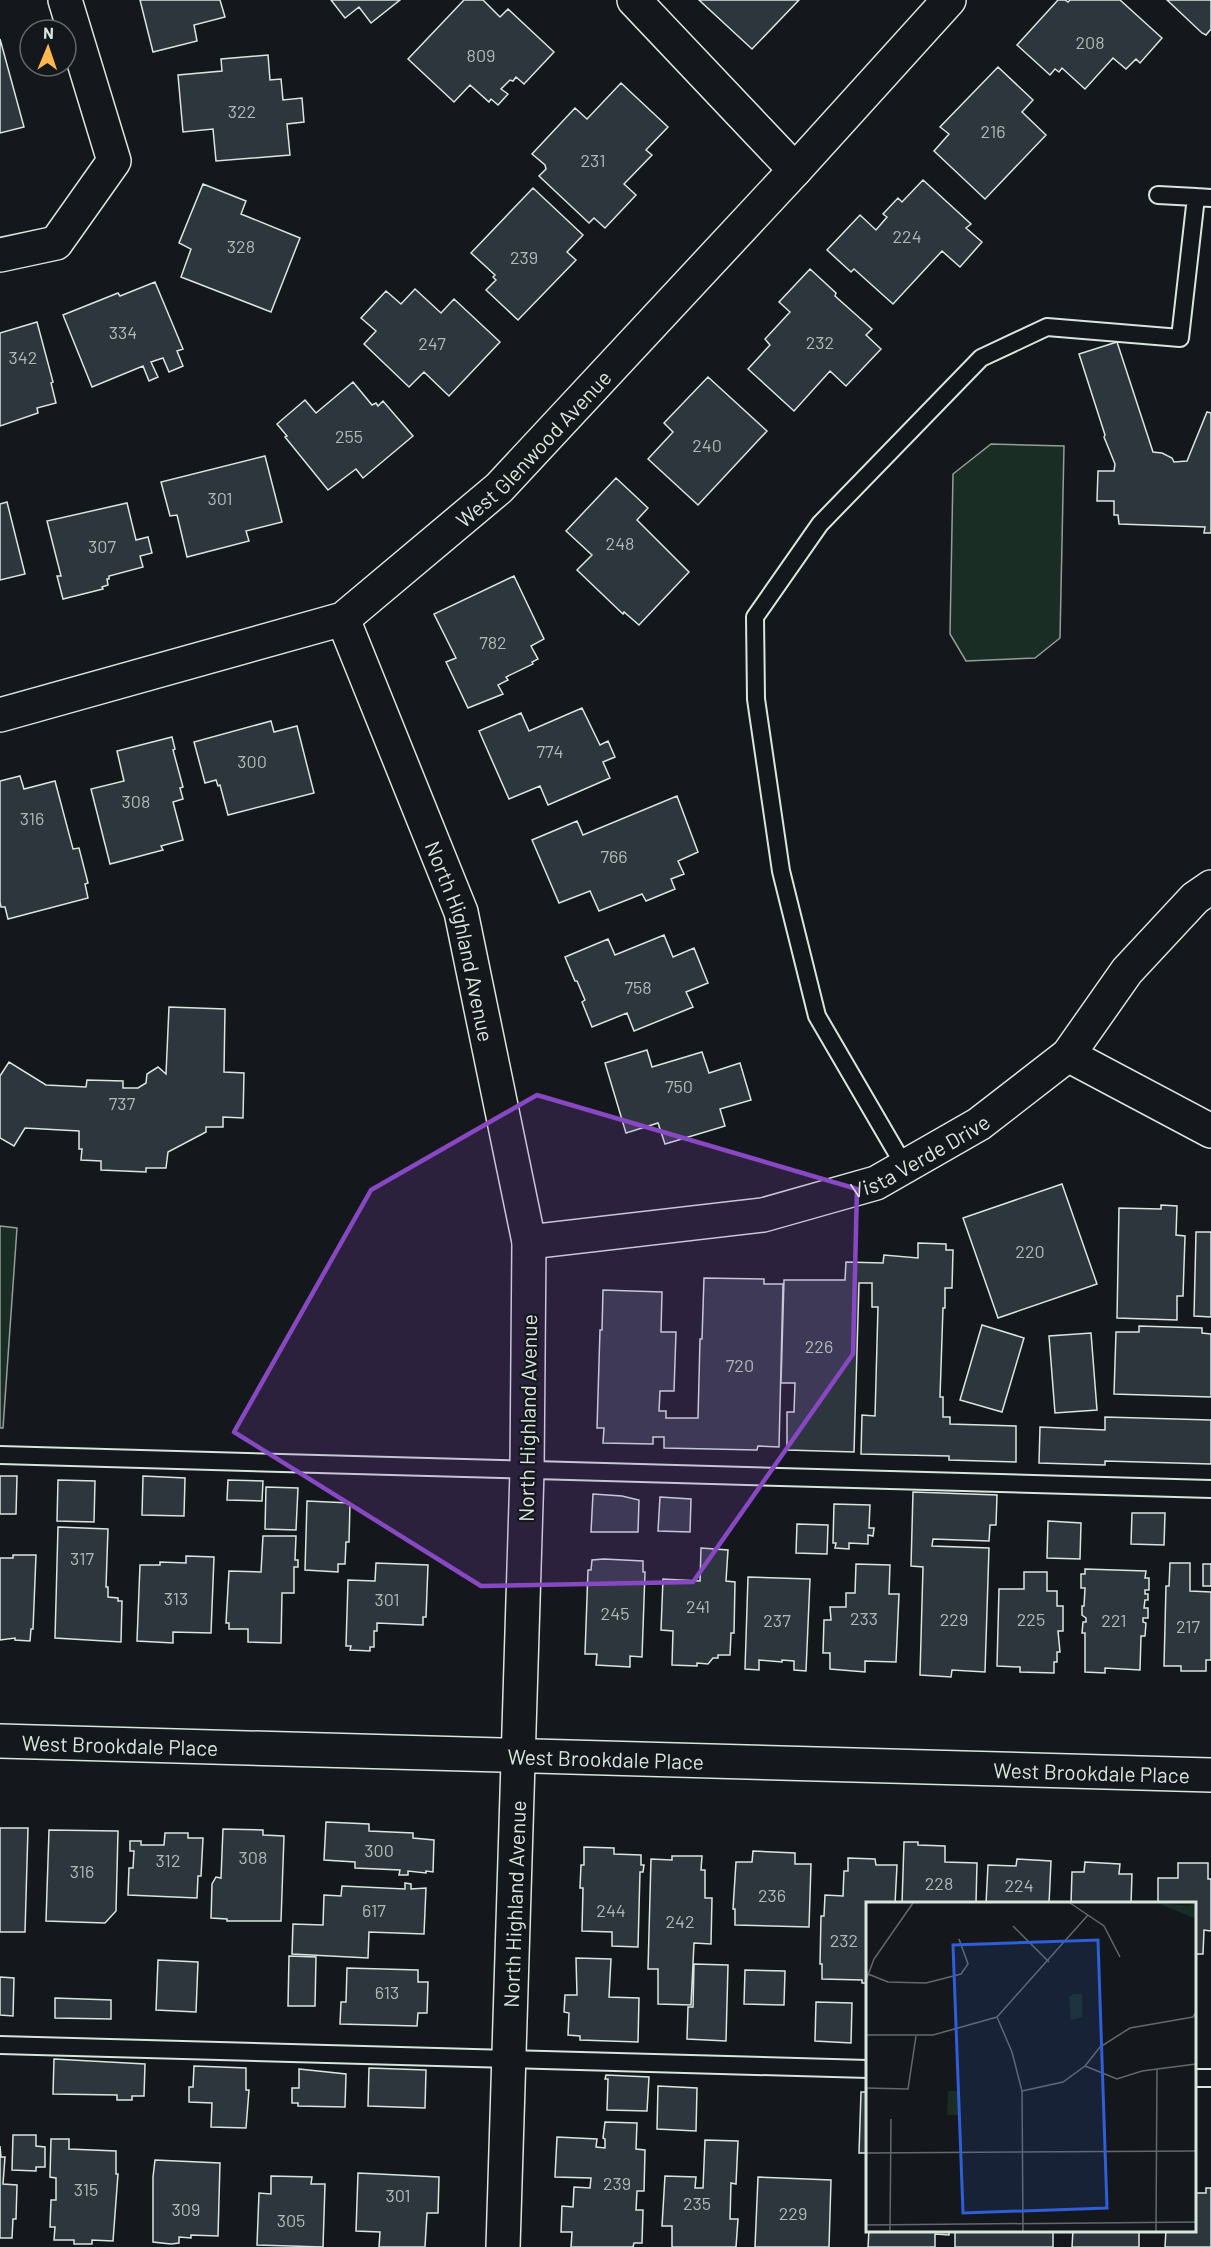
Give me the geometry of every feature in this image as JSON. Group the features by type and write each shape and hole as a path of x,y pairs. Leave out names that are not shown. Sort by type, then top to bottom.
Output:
{"street":[{"path":"0,255 56,243 114,160 65,0"},
{"path":"634,0 795,170"},
{"name":"West Glenwood Avenue","path":"0,715 343,619 499,488 795,170 949,0"},
{"name":"North Highland Avenue","path":"343,619 461,912 529,1242 527,1471 502,2247"},
{"name":"Vista Verde Drive","path":"529,1242 763,1215 876,1183 979,1124 1068,1055 1127,971 1195,898 1211,887"},
{"path":"1068,1055 1211,1131"},
{"name":"West Brookdale Place","path":"0,1741 1211,1775"}],"lane":[{"path":"905,1167 817,1016 781,871 756,699 755,617 820,524 981,358 1047,327 1180,338 1203,198 1158,195"},
{"path":"0,1455 1211,1489"},
{"path":"0,2045 866,2069"}],"highlighted area":[{"path":"537,1095 857,1189 853,1354 693,1582 481,1586 234,1432 371,1190"}],"green space":[{"path":"991,444 1064,446 1060,638 1035,658 966,661 950,634 953,474"},
{"path":"0,1226 17,1228 3,1428 0,1428"}],"building":[{"path":"140,0 220,0 225,17 194,25 197,41 153,52"},
{"path":"331,0 400,0 371,23 359,7 345,18"},
{"path":"464,0 483,0 500,17 508,9 554,52 524,84 516,77 513,81 510,80 501,89 508,94 498,105 491,99 489,102 470,85 454,102 408,59"},
{"path":"699,0 799,0 752,49"},
{"path":"1058,0 1068,2 1070,0 1120,0 1162,38 1140,63 1136,59 1126,69 1113,58 1085,89 1062,68 1059,72 1055,69 1050,75 1017,45"},
{"path":"1167,0 1211,0 1211,29 1206,35 1202,33"},
{"path":"0,39 24,127 0,133"},
{"path":"268,55 270,80 281,79 283,100 302,98 304,122 287,124 290,155 216,161 213,129 183,132 178,75 222,71 221,59"},
{"path":"998,67 1033,100 1022,112 1046,135 985,199 934,151 949,134 940,127"},
{"path":"621,83 668,127 646,150 652,155 624,184 636,195 605,228 594,218 589,223 539,176 546,169 545,165 532,154 575,108 587,119"},
{"path":"923,180 971,224 966,228 982,242 960,267 942,251 893,304 854,269 851,272 827,250 860,215 876,230 887,217 883,214 898,198 902,202"},
{"path":"203,184 246,201 241,214 300,238 271,312 181,277 191,249 179,243"},
{"path":"533,188 583,235 567,252 576,260 518,320 486,290 496,280 493,277 495,275 471,253"},
{"path":"810,269 836,293 835,296 872,329 866,335 881,349 846,386 830,371 794,411 748,369 770,345 765,339 790,312 779,302"},
{"path":"155,282 183,349 177,351 183,366 169,372 163,358 151,362 158,377 149,381 143,366 92,387 63,315 118,293 120,296"},
{"path":"415,289 441,313 454,299 500,342 449,396 424,372 409,387 364,344 376,331 361,318 386,291 401,304"},
{"path":"37,322 53,382 51,383 56,403 37,408 38,413 0,426 0,333"},
{"path":"1117,342 1153,452 1162,453 1172,458 1174,462 1187,461 1207,412 1211,413 1211,533 1204,533 1205,527 1119,524 1118,515 1114,515 1114,501 1097,501 1098,471 1114,471 1115,464 1104,437 1079,354"},
{"path":"708,377 767,431 698,505 648,459 673,432 664,423"},
{"path":"353,382 372,405 376,403 378,406 383,401 413,436 363,478 356,469 328,490 277,424 305,400 316,413"},
{"path":"265,456 282,522 246,531 249,541 187,557 177,515 170,516 161,482"},
{"path":"616,478 648,508 637,520 689,572 639,625 624,612 623,614 577,570 592,555 566,531"},
{"path":"7,502 25,574 0,580 0,504"},
{"path":"127,503 136,540 148,537 152,553 140,556 143,567 109,576 108,585 102,587 103,589 63,599 57,576 61,576 47,521"},
{"path":"514,576 544,639 531,646 538,659 532,662 533,664 506,677 508,680 498,685 503,694 468,708 446,662 456,658 434,614"},
{"path":"582,708 600,745 608,741 615,757 603,762 610,778 548,805 540,786 509,799 479,731 521,713 529,731"},
{"path":"271,721 274,732 297,726 314,793 228,815 220,785 218,786 216,780 205,783 194,742"},
{"path":"172,737 175,749 173,750 183,787 180,788 183,799 173,802 183,840 161,846 163,850 110,864 91,789 124,781 117,751"},
{"path":"20,776 24,789 55,781 73,849 79,848 88,883 85,884 88,898 8,919 5,907 1,907 0,902 0,781"},
{"path":"677,796 698,852 678,861 684,874 671,879 675,889 646,901 642,894 599,911 590,891 559,903 532,840 577,821 583,835"},
{"path":"664,935 673,957 694,948 708,983 686,992 693,1007 634,1031 627,1013 592,1027 582,1002 585,1000 565,957 608,939 615,955"},
{"path":"169,1007 225,1009 224,1072 244,1073 243,1118 223,1117 223,1127 206,1127 206,1132 168,1152 166,1168 146,1168 146,1172 101,1170 101,1161 81,1160 79,1131 25,1128 14,1146 0,1138 0,1076 9,1062 46,1085 86,1087 87,1080 123,1081 123,1088 138,1088 146,1083 147,1074 158,1067 166,1074"},
{"path":"647,1050 652,1067 702,1052 709,1073 740,1063 751,1100 720,1109 725,1126 665,1144 658,1123 626,1133 605,1063"},
{"path":"1062,1184 1097,1284 998,1318 963,1218"},
{"path":"1161,1205 1177,1206 1176,1235 1185,1236 1183,1296 1177,1296 1177,1320 1117,1318 1119,1208 1161,1209"},
{"path":"1196,1232 1211,1232 1211,1317 1194,1316"},
{"path":"918,1243 946,1244 946,1250 953,1250 952,1288 945,1288 945,1308 943,1308 940,1397 943,1397 943,1417 950,1417 950,1424 1016,1426 1016,1462 949,1460 949,1456 861,1454 862,1415 875,1416 878,1307 872,1307 872,1283 859,1283 854,1452 787,1450 787,1412 794,1412 795,1383 781,1383 784,1280 845,1280 846,1262 883,1263 884,1255 918,1258"},
{"path":"704,1278 764,1279 764,1284 783,1284 779,1447 758,1446 757,1450 664,1448 664,1437 653,1437 653,1444 603,1443 604,1428 597,1428 603,1290 662,1292 661,1332 676,1332 674,1391 660,1391 659,1411 666,1411 666,1418 698,1418"},
{"path":"982,1325 1024,1338 1002,1412 960,1400"},
{"path":"1139,1326 1202,1328 1202,1333 1211,1334 1211,1397 1114,1394 1116,1332 1139,1332"},
{"path":"1091,1333 1097,1410 1055,1413 1049,1336"},
{"path":"1105,1417 1211,1420 1211,1464 1105,1461 1105,1465 1039,1463 1040,1427 1105,1430"},
{"path":"0,1476 17,1476 16,1514 0,1514"},
{"path":"143,1476 185,1478 184,1516 142,1515"},
{"path":"58,1480 95,1481 94,1522 57,1521"},
{"path":"228,1480 263,1481 262,1501 227,1500"},
{"path":"266,1487 298,1488 296,1530 265,1529"},
{"path":"913,1492 997,1495 996,1525 990,1525 989,1541 933,1539 932,1546 989,1548 985,1672 952,1670 951,1677 920,1675 923,1567 911,1566"},
{"path":"593,1494 639,1500 638,1532 591,1532"},
{"path":"660,1497 691,1499 690,1532 658,1531"},
{"path":"307,1501 350,1503 349,1542 346,1542 345,1564 338,1564 338,1572 305,1570"},
{"path":"834,1504 870,1505 869,1528 874,1528 873,1536 868,1535 868,1544 849,1543 849,1549 835,1548 836,1543 833,1543"},
{"path":"1132,1513 1165,1513 1164,1545 1131,1544"},
{"path":"1048,1521 1081,1523 1080,1559 1047,1558"},
{"path":"797,1524 828,1525 827,1554 796,1553"},
{"path":"58,1527 108,1529 106,1587 108,1587 108,1597 122,1601 121,1642 55,1638"},
{"path":"263,1536 296,1536 295,1560 298,1560 298,1567 294,1567 294,1593 282,1593 281,1643 248,1642 248,1629 229,1629 229,1623 226,1623 229,1571 261,1572"},
{"path":"701,1548 728,1550 726,1581 735,1582 734,1633 731,1633 730,1655 718,1655 718,1658 713,1658 708,1664 697,1663 697,1666 672,1665 673,1631 661,1630 663,1579 700,1581"},
{"path":"13,1555 36,1555 33,1629 31,1629 30,1641 15,1640 15,1638 0,1640 0,1558 13,1558"},
{"path":"186,1556 214,1557 211,1633 173,1632 173,1643 137,1641 140,1565 160,1565 160,1562 186,1563"},
{"path":"592,1560 643,1561 643,1572 645,1572 642,1657 630,1656 630,1667 596,1665 597,1654 585,1654 588,1570 591,1570"},
{"path":"376,1563 428,1565 426,1617 423,1617 423,1625 377,1623 377,1631 374,1631 374,1647 370,1647 370,1651 350,1650 351,1646 346,1646 348,1580 375,1581"},
{"path":"1170,1563 1190,1563 1190,1591 1211,1592 1211,1660 1206,1660 1206,1671 1181,1671 1181,1666 1164,1666 1166,1586 1169,1586"},
{"path":"856,1564 890,1565 889,1594 899,1594 896,1662 865,1661 865,1672 830,1669 830,1653 823,1653 824,1620 831,1620 830,1607 846,1607 846,1593 855,1593"},
{"path":"1203,1564 1211,1564 1211,1586 1203,1586"},
{"path":"1085,1569 1146,1571 1145,1578 1149,1578 1149,1590 1145,1590 1148,1600 1145,1600 1144,1608 1148,1608 1148,1618 1143,1618 1143,1622 1146,1623 1145,1636 1141,1636 1140,1670 1105,1668 1105,1673 1085,1672 1085,1633 1082,1633 1083,1622 1086,1622 1086,1618 1082,1615 1082,1606 1084,1606 1085,1588 1081,1588 1081,1574 1085,1574"},
{"path":"1024,1572 1047,1572 1047,1591 1057,1591 1057,1606 1063,1606 1063,1631 1058,1631 1060,1652 1057,1652 1057,1662 1054,1662 1054,1673 1020,1672 1020,1667 997,1666 999,1589 1024,1589"},
{"path":"748,1577 810,1579 806,1671 794,1670 794,1661 782,1660 782,1662 759,1660 759,1670 745,1669"},
{"path":"326,1822 369,1824 369,1831 413,1833 413,1838 434,1840 433,1872 408,1871 408,1875 399,1875 400,1870 355,1868 355,1862 324,1860"},
{"path":"0,1828 28,1828 25,1932 0,1932"},
{"path":"223,1829 263,1830 263,1835 284,1836 281,1921 227,1921 227,1919 211,1918 212,1884 216,1877 221,1878"},
{"path":"49,1830 118,1831 116,1911 105,1923 46,1921"},
{"path":"165,1833 188,1833 188,1838 203,1838 197,1898 128,1895 129,1868 133,1868 134,1851 130,1851 130,1841 141,1841 141,1845 164,1845"},
{"path":"904,1842 945,1846 945,1862 977,1863 976,1902 902,1902"},
{"path":"584,1847 614,1848 614,1854 641,1855 641,1865 644,1865 643,1872 640,1872 638,1947 612,1946 612,1932 582,1931 583,1888 580,1888"},
{"path":"753,1851 795,1853 795,1864 811,1864 809,1927 735,1925 735,1909 733,1909 736,1862 752,1862"},
{"path":"672,1856 702,1856 701,1870 705,1870 705,1898 712,1898 711,1944 694,1943 691,2005 658,2004 658,1969 648,1969 651,1859 672,1860"},
{"path":"848,1858 875,1859 876,1865 897,1865 895,1902 866,1902 866,1983 862,1983 862,1980 822,1979 821,1916 824,1916 825,1895 843,1896 844,1871 848,1871"},
{"path":"1017,1859 1051,1861 1049,1902 986,1902 988,1865 1016,1866"},
{"path":"1085,1862 1120,1864 1119,1874 1132,1874 1131,1902 1071,1902 1072,1872 1084,1872"},
{"path":"1178,1863 1208,1863 1208,1879 1211,1879 1211,1931 1204,1930 1203,1954 1196,1954 1196,1902 1158,1902 1158,1878 1178,1878"},
{"path":"405,1883 411,1884 411,1889 426,1888 424,1934 369,1932 368,1958 292,1954 293,1924 323,1925 324,1895 341,1896 342,1886 405,1889"},
{"path":"289,1956 316,1957 315,2006 288,2006"},
{"path":"576,1958 611,1959 609,1997 639,1998 638,2042 580,2040 580,2036 568,2035 569,2013 564,2012 565,1995 577,1995"},
{"path":"158,1960 198,1962 196,2012 156,2010"},
{"path":"694,1964 728,1965 726,2041 687,2039 688,2007 693,2007"},
{"path":"347,1968 418,1970 418,1982 428,1982 427,2013 418,2013 417,2026 340,2024 341,2002 346,2002"},
{"path":"745,1970 785,1971 784,2005 744,2004"},
{"path":"0,1977 14,1978 13,2016 0,2015"},
{"path":"55,1998 111,2000 111,2019 55,2018"},
{"path":"816,2002 852,2003 851,2043 815,2041"},
{"path":"54,2059 145,2064 144,2096 132,2096 132,2100 117,2100 117,2095 53,2094"},
{"path":"194,2066 246,2068 246,2090 249,2090 246,2128 211,2127 212,2103 189,2102 189,2087 193,2087"},
{"path":"369,2068 426,2070 425,2108 368,2106"},
{"path":"299,2069 346,2074 345,2107 298,2106 298,2103 292,2103 292,2088 299,2088"},
{"path":"606,2075 649,2077 647,2111 607,2110 608,2079 605,2079"},
{"path":"658,2086 697,2088 696,2131 657,2129"},
{"path":"861,2092 866,2092 866,2153 859,2153"},
{"path":"605,2122 637,2123 636,2149 645,2150 644,2191 637,2191 636,2210 643,2210 642,2243 634,2243 633,2247 571,2247 572,2232 561,2232 562,2206 573,2207 574,2187 590,2188 591,2178 555,2177 557,2137 597,2139 596,2147 605,2148 603,2138"},
{"path":"13,2135 36,2135 36,2146 45,2147 45,2167 36,2167 36,2171 12,2170"},
{"path":"51,2139 69,2139 69,2149 116,2151 116,2174 118,2174 113,2241 92,2240 92,2244 74,2244 74,2240 54,2240 55,2227 50,2227 51,2200 56,2200 56,2178 50,2177"},
{"path":"705,2140 738,2141 736,2184 731,2183 730,2219 738,2219 736,2247 672,2247 672,2226 662,2226 665,2176 696,2177 695,2188 703,2188"},
{"path":"0,2146 1,2157 5,2157 3,2184 17,2185 16,2219 13,2219 12,2238 0,2238"},
{"path":"155,2160 220,2163 218,2236 179,2237 179,2243 171,2244 153,2242"},
{"path":"358,2173 439,2177 438,2213 427,2213 425,2247 379,2247 380,2232 356,2231"},
{"path":"271,2176 312,2177 311,2184 325,2184 323,2247 257,2245 259,2193 271,2194"},
{"path":"758,2177 831,2180 829,2247 755,2247"},
{"path":"1206,2188 1211,2188 1211,2247 1165,2247 1166,2232 1196,2232 1196,2193 1206,2193"},
{"path":"869,2232 949,2232 949,2235 935,2234 935,2247 868,2247"},
{"path":"955,2232 1053,2232 1053,2247 955,2247"},
{"path":"1073,2232 1139,2232 1139,2247 1072,2247"}]}
